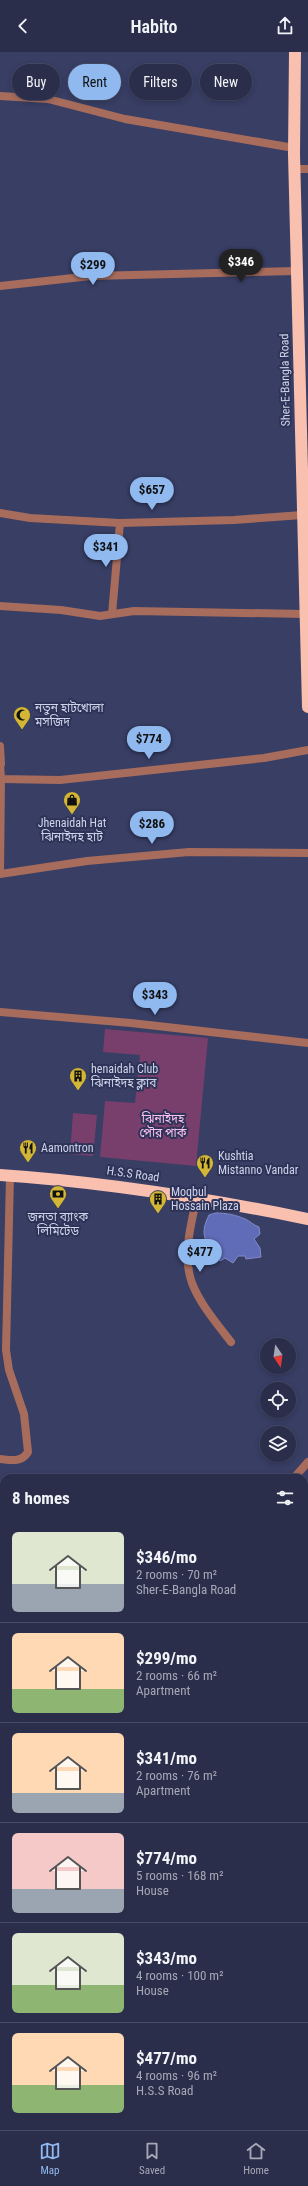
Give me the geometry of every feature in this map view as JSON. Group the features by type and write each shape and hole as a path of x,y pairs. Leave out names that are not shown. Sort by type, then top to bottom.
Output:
{"highway":[{"name":"Sher-E-Bangla Road","path":"295,52 294,169 305,500 302,515 308,707"},
{"name":"H.S.S Road","path":"5,1175 107,1184 198,1197 308,1219"}],"street":[{"path":"0,96 48,99 126,119 294,148"},
{"path":"294,169 308,170"},
{"path":"0,286 91,276 297,272"},
{"path":"0,513 30,518 120,523 234,520 302,515"},
{"path":"112,614 120,523"},
{"path":"0,606 61,610 100,616 142,610 305,614"},
{"path":"0,746 0,874 87,861 190,852 308,853"},
{"path":"1,779 60,780 264,758 308,750"},
{"path":"0,1012 131,1023 308,1043"},
{"path":"0,1458 19,1460 25,1458 28,1452 24,1414 9,1370 6,1350 5,1175"},
{"path":"198,1197 188,1248 192,1282 205,1306 231,1342"},
{"path":"298,1474 308,1462"}],"green space":[{"name":"ঝিনাইদহ পৌর পার্ক","path":"105,1029 208,1038 196,1166 100,1157 105,1101 135,1103 140,1055 103,1052"},
{"path":"73,1113 97,1115 93,1156 70,1154"}],"water":[{"path":"216,1213 238,1216 259,1227 260,1234 254,1239 260,1248 261,1257 246,1259 245,1256 238,1256 233,1263 225,1258 220,1261 208,1244 204,1234 204,1229 209,1215"}],"place":[{"name":"নতুন হাটখোলা মসজিদ","path":"22,730"},
{"name":"Jhenaidah Hat ঝিনাইদহ হাট","path":"72,815"},
{"name":"henaidah Club ঝিনাইদহ ক্লাব","path":"78,1091"},
{"name":"Aamontron","path":"28,1163"},
{"name":"Kushtia Mistanno Vandar","path":"205,1178"},
{"name":"জনতা ব্যাংক লিমিটেড","path":"58,1209"},
{"name":"Moqbul Hossain Plaza","path":"158,1214"}]}
